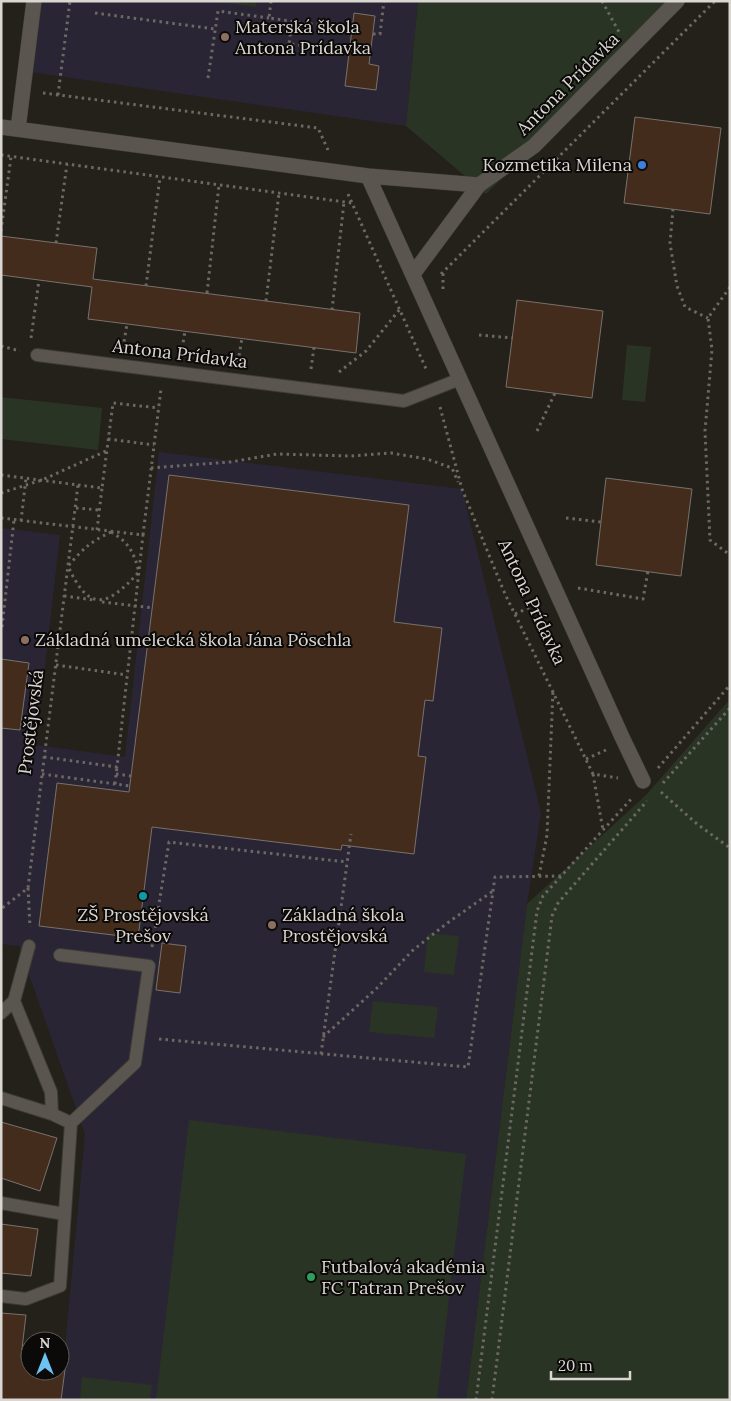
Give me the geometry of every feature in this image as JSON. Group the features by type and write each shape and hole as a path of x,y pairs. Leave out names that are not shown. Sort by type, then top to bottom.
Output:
{"street":[{"path":"18,129 34,1"},
{"name":"Antona Prídavka","path":"413,274 479,185 534,146 677,1"},
{"path":"1,127 368,176 479,185"},
{"name":"Antona Prídavka","path":"368,176 627,748 645,781"}],"lane":[{"name":"Antona Prídavka","path":"38,355 404,401 460,379"},
{"path":"1,1013 14,1001 30,946"},
{"path":"1,1296 26,1300 60,1286 71,1123 135,1063 149,966 60,955"},
{"path":"14,1001 51,1092 52,1114"},
{"path":"1,1098 52,1114 71,1123"},
{"path":"1,1203 64,1214"}],"path":[{"path":"58,95 70,1"},
{"path":"269,18 271,1"},
{"path":"373,34 380,34 384,1"},
{"path":"602,1 619,32"},
{"path":"319,390 366,351 399,309 422,294 715,1"},
{"path":"208,78 218,11 352,30"},
{"path":"95,13 215,29"},
{"path":"292,21 290,44 299,45"},
{"name":"Antona Prídavka","path":"23,91 318,128 435,389 462,489 504,594 593,774 603,830"},
{"path":"1,155 352,203"},
{"path":"1,231 11,157"},
{"path":"598,162 629,165"},
{"path":"56,243 67,164"},
{"path":"146,286 160,177"},
{"path":"207,294 219,185"},
{"path":"266,301 279,193"},
{"path":"332,310 344,202"},
{"path":"673,210 670,243 677,286 685,307 708,318"},
{"path":"30,344 39,280"},
{"path":"730,287 708,318 712,350 705,431 710,540 730,555"},
{"path":"479,335 512,338"},
{"path":"115,784 143,535 164,371"},
{"path":"537,431 556,393"},
{"path":"97,530 113,403 159,408"},
{"path":"108,439 154,445"},
{"path":"1,493 42,480 106,451"},
{"path":"151,468 230,462 277,454 350,456 391,453 427,459 452,468 462,489"},
{"path":"1,475 102,488"},
{"path":"21,521 26,478"},
{"name":"Prostějovská","path":"1,909 28,888 78,485"},
{"path":"76,508 99,510"},
{"path":"1,518 143,535"},
{"path":"566,518 601,522"},
{"path":"2,627 14,520"},
{"path":"111,532 83,548 68,566 74,580 89,597 99,601 105,600 124,587 139,572"},
{"path":"111,532 120,537 130,548 139,572"},
{"path":"514,614 555,589 643,600 648,571"},
{"path":"1,582 7,582"},
{"path":"64,596 153,608"},
{"path":"56,665 127,675"},
{"path":"476,1400 537,911 544,896 730,685"},
{"path":"539,876 547,834 553,690"},
{"path":"492,1400 552,916 558,903 730,708"},
{"path":"44,757 117,767"},
{"path":"42,774 130,786"},
{"path":"116,774 131,776"},
{"path":"593,774 645,781 658,789 697,824 730,848"},
{"path":"321,1054 351,834"},
{"path":"149,966 169,842 347,862"},
{"path":"139,1037 468,1068 495,877 562,876"},
{"path":"323,1036 376,988 412,951 493,891"}],"shaded area":[{"name":"Materská škola Antona Prídavka","path":"39,1 418,1 406,126 30,72"},
{"name":"Základná škola Prostějovská","path":"159,452 462,489 541,813 527,904 466,1400 60,1400 62,1381 70,1381 70,1331 66,1331 85,1134 19,946 1,944 1,528 60,535 36,745 125,757"}],"green space":[{"path":"211,1 257,1 256,7"},
{"path":"418,1 682,1 486,194 406,126"},
{"path":"627,345 651,347 645,402 622,400"},
{"path":"1,397 102,408 98,450 1,439"},
{"path":"730,699 730,1400 466,1400 527,904 646,795"},
{"path":"428,933 459,936 454,975 424,972"},
{"path":"373,1001 438,1007 434,1038 369,1032"},
{"name":"Futbalová akadémia FC Tatran Prešov","path":"189,1120 466,1154 437,1400 156,1400"},
{"path":"82,1377 152,1385 150,1400 80,1400"}],"building":[{"path":"354,13 375,16 369,64 379,66 376,90 345,86"},
{"path":"635,117 721,128 710,214 624,203"},
{"path":"1,236 97,248 93,279 360,313 356,353 88,319 92,287 1,275"},
{"path":"517,300 603,311 592,398 506,387"},
{"path":"169,475 409,505 394,622 442,628 433,701 425,700 418,756 426,757 414,854 342,845 341,850 152,827 138,938 39,926 57,783 129,792"},
{"path":"606,478 692,489 681,576 596,565"},
{"path":"1,659 29,663 20,730 1,728"},
{"path":"162,943 186,946 180,993 156,990"},
{"path":"1,1122 57,1138 40,1191 1,1178"},
{"path":"1,1224 38,1229 31,1276 1,1273"},
{"path":"1,1313 26,1315 24,1331 20,1331 20,1381 64,1381 61,1400 1,1400"}],"place":[{"name":"Materská škola Antona Prídavka","path":"225,37"},
{"name":"Kozmetika Milena","path":"642,165"},
{"name":"Základná umelecká škola Jána Pöschla","path":"25,640"},
{"name":"ZŠ Prostějovská Prešov","path":"143,896"},
{"name":"Základná škola Prostějovská","path":"272,925"},
{"name":"Futbalová akadémia FC Tatran Prešov","path":"311,1277"}]}
